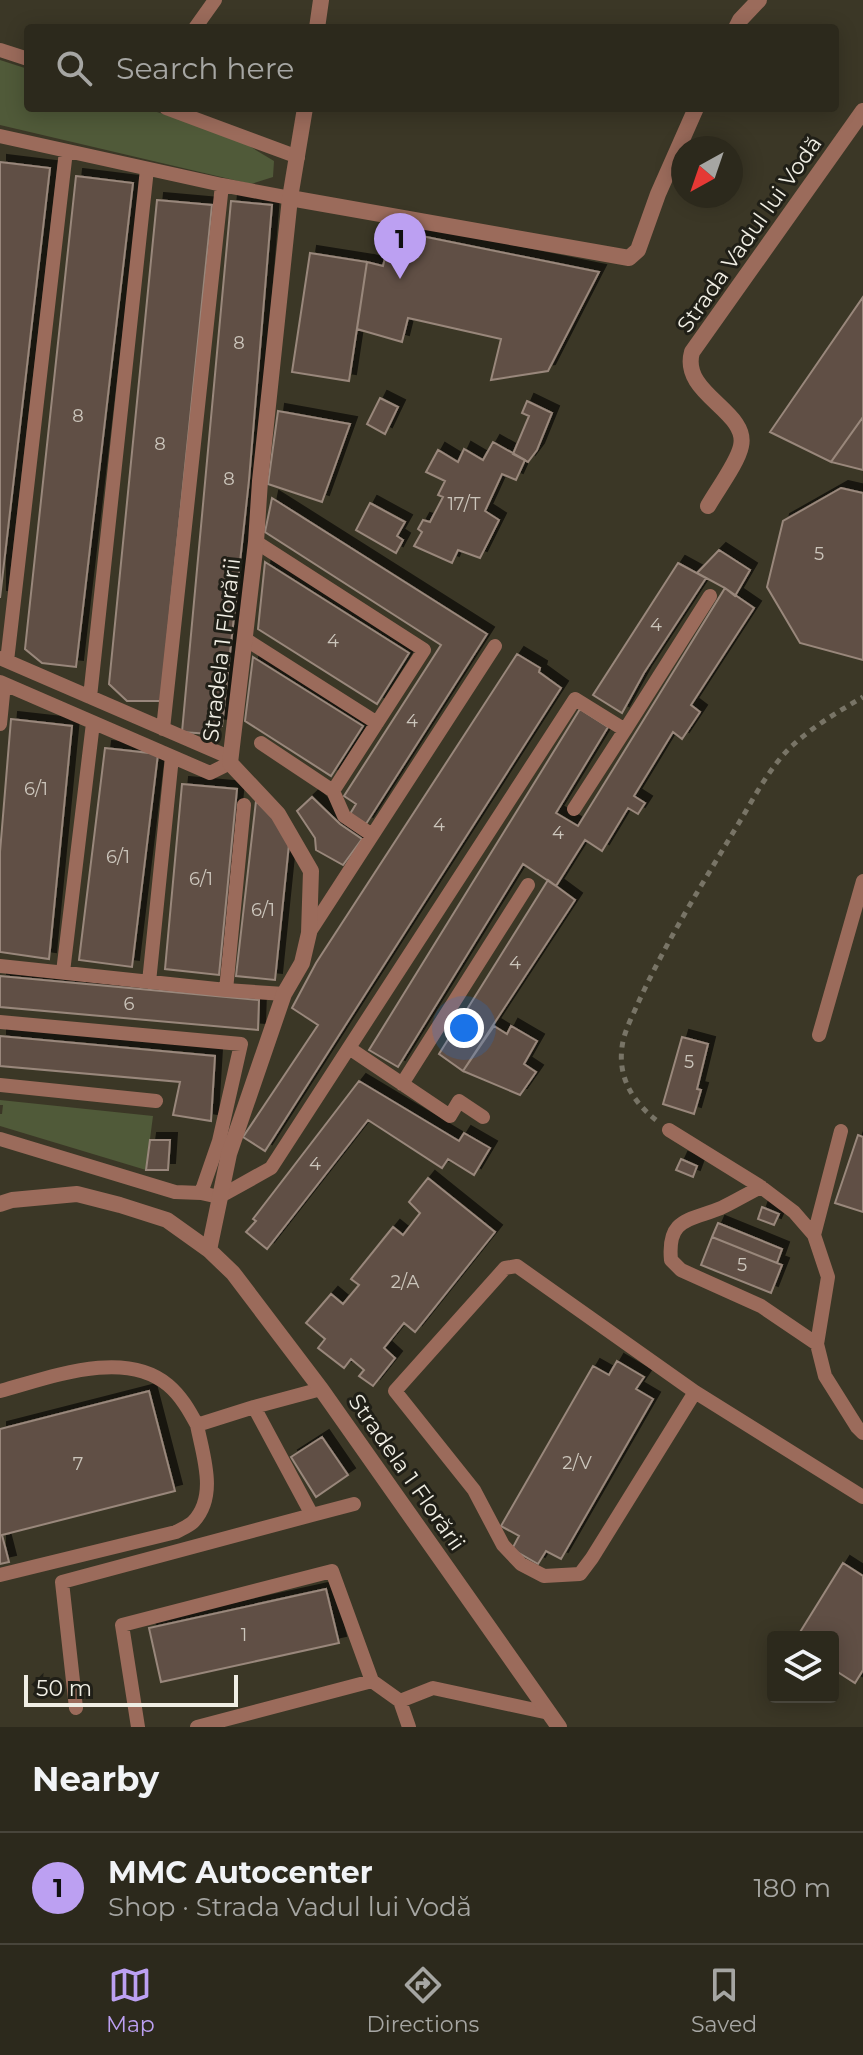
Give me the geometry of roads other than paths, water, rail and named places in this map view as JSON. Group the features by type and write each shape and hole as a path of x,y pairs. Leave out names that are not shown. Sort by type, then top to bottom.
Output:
{"street":[{"path":"318,24 321,0"},
{"path":"738,24 759,0"},
{"name":"Strada Vadul lui Vodă","path":"708,506 738,456 742,437 735,423 693,376 692,352 863,111"},
{"name":"Stradela 1 Florării","path":"209,1250 229,1154 284,994 302,963 309,933 311,871 278,814 231,760 290,198 304,112"},
{"path":"290,198 629,258 638,250 658,194 694,112"},
{"name":"Stradela 1 Florării","path":"0,1204 12,1200 77,1194 167,1220 209,1250 233,1273 321,1389 559,1727"}],"lane":[{"path":"198,24 215,0"},
{"path":"0,50 24,58"},
{"path":"177,112 298,157"},
{"path":"0,136 290,198"},
{"path":"66,151 4,659 231,760"},
{"path":"90,697 147,169"},
{"path":"163,729 222,185"},
{"path":"256,542 424,650 333,791"},
{"path":"574,809 710,596"},
{"path":"245,639 377,723"},
{"path":"309,933 495,646"},
{"path":"0,724 2,683 210,773 231,760"},
{"path":"0,1139 175,1192 219,1197 271,1168 575,699 625,730"},
{"path":"63,972 93,723"},
{"path":"261,743 333,791 344,816 372,835"},
{"path":"149,982 172,757"},
{"path":"226,990 244,805"},
{"path":"819,1035 863,881"},
{"path":"402,1084 528,885"},
{"path":"0,966 284,994"},
{"path":"0,1022 241,1044 219,1141 201,1193"},
{"path":"349,1048 450,1116 459,1101 483,1117"},
{"path":"0,1085 156,1101"},
{"path":"669,1130 761,1187 794,1212 814,1235 828,1277 817,1344 825,1376 863,1433"},
{"path":"814,1235 841,1131"},
{"path":"761,1187 721,1208 685,1219 673,1231 669,1246 671,1260 681,1270 761,1306 817,1344"},
{"path":"695,1392 580,1574 544,1576 521,1564 503,1545 474,1490 395,1391 505,1268 517,1266 695,1392 863,1497"},
{"path":"0,1391 78,1370 126,1368 147,1373 167,1384 184,1401 197,1425 207,1473 207,1491 201,1509 192,1523 176,1532 0,1575"},
{"path":"197,1425 321,1389"},
{"path":"254,1407 312,1515"},
{"path":"76,1708 62,1582 354,1504"},
{"path":"138,1727 122,1625 332,1571 372,1681 400,1701 409,1727"},
{"path":"197,1727 372,1681"},
{"path":"400,1701 433,1688 549,1713"}],"place":[{"name":"MMC Autocenter","path":"400,279"}]}
